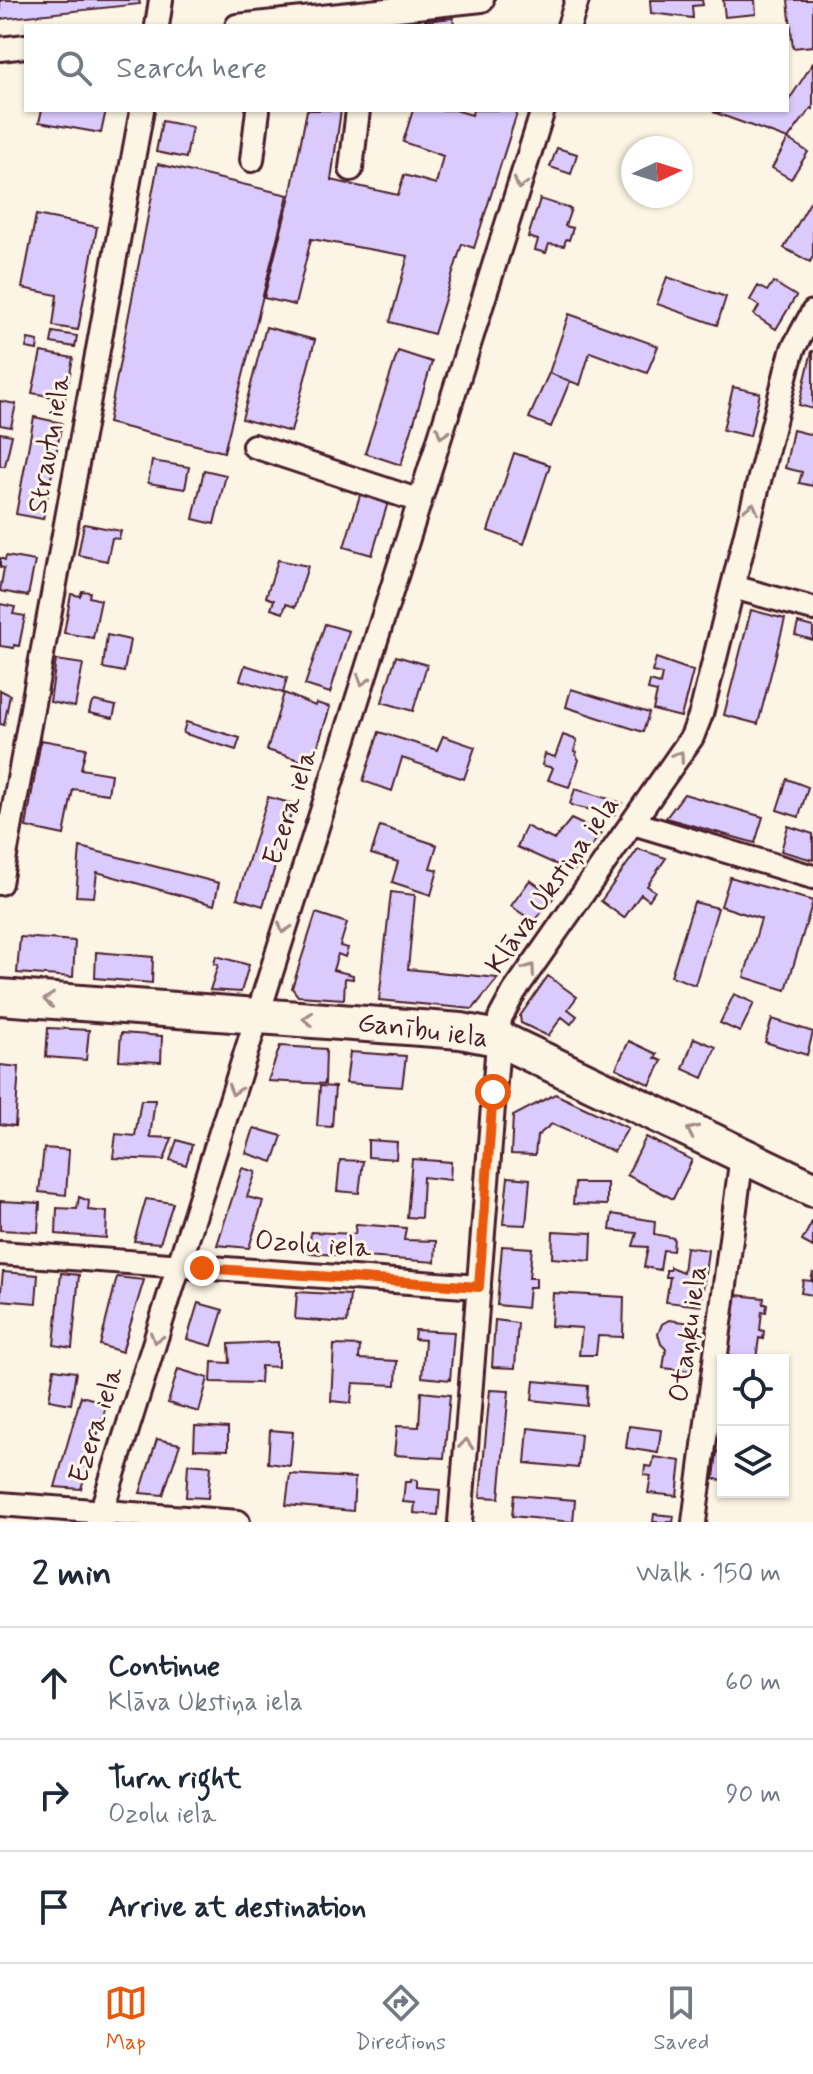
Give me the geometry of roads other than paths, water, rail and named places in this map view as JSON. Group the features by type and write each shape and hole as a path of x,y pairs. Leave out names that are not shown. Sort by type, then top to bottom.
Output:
{"highway":[{"name":"Ganību iela","path":"0,997 461,1031 497,1038 813,1189"}],"street":[{"path":"157,24 161,0"},
{"path":"288,24 368,20 482,0"},
{"path":"570,24 577,0"},
{"path":"0,49 24,46"},
{"name":"Strautu iela","path":"0,883 142,112"},
{"path":"252,160 258,112"},
{"path":"351,169 358,112"},
{"name":"Ezera iela","path":"100,1517 542,112"},
{"name":"Klāva Ukstiņa iela","path":"460,1522 500,1018 514,992 692,737 701,714 787,369 793,349 813,312"},
{"path":"254,446 420,501"},
{"path":"733,587 813,609"},
{"path":"633,823 813,877"},
{"name":"Otaņķu iela","path":"694,1522 742,1155"},
{"name":"Ozolu iela","path":"0,1253 479,1287"},
{"path":"0,1504 100,1517 238,1522"}]}
